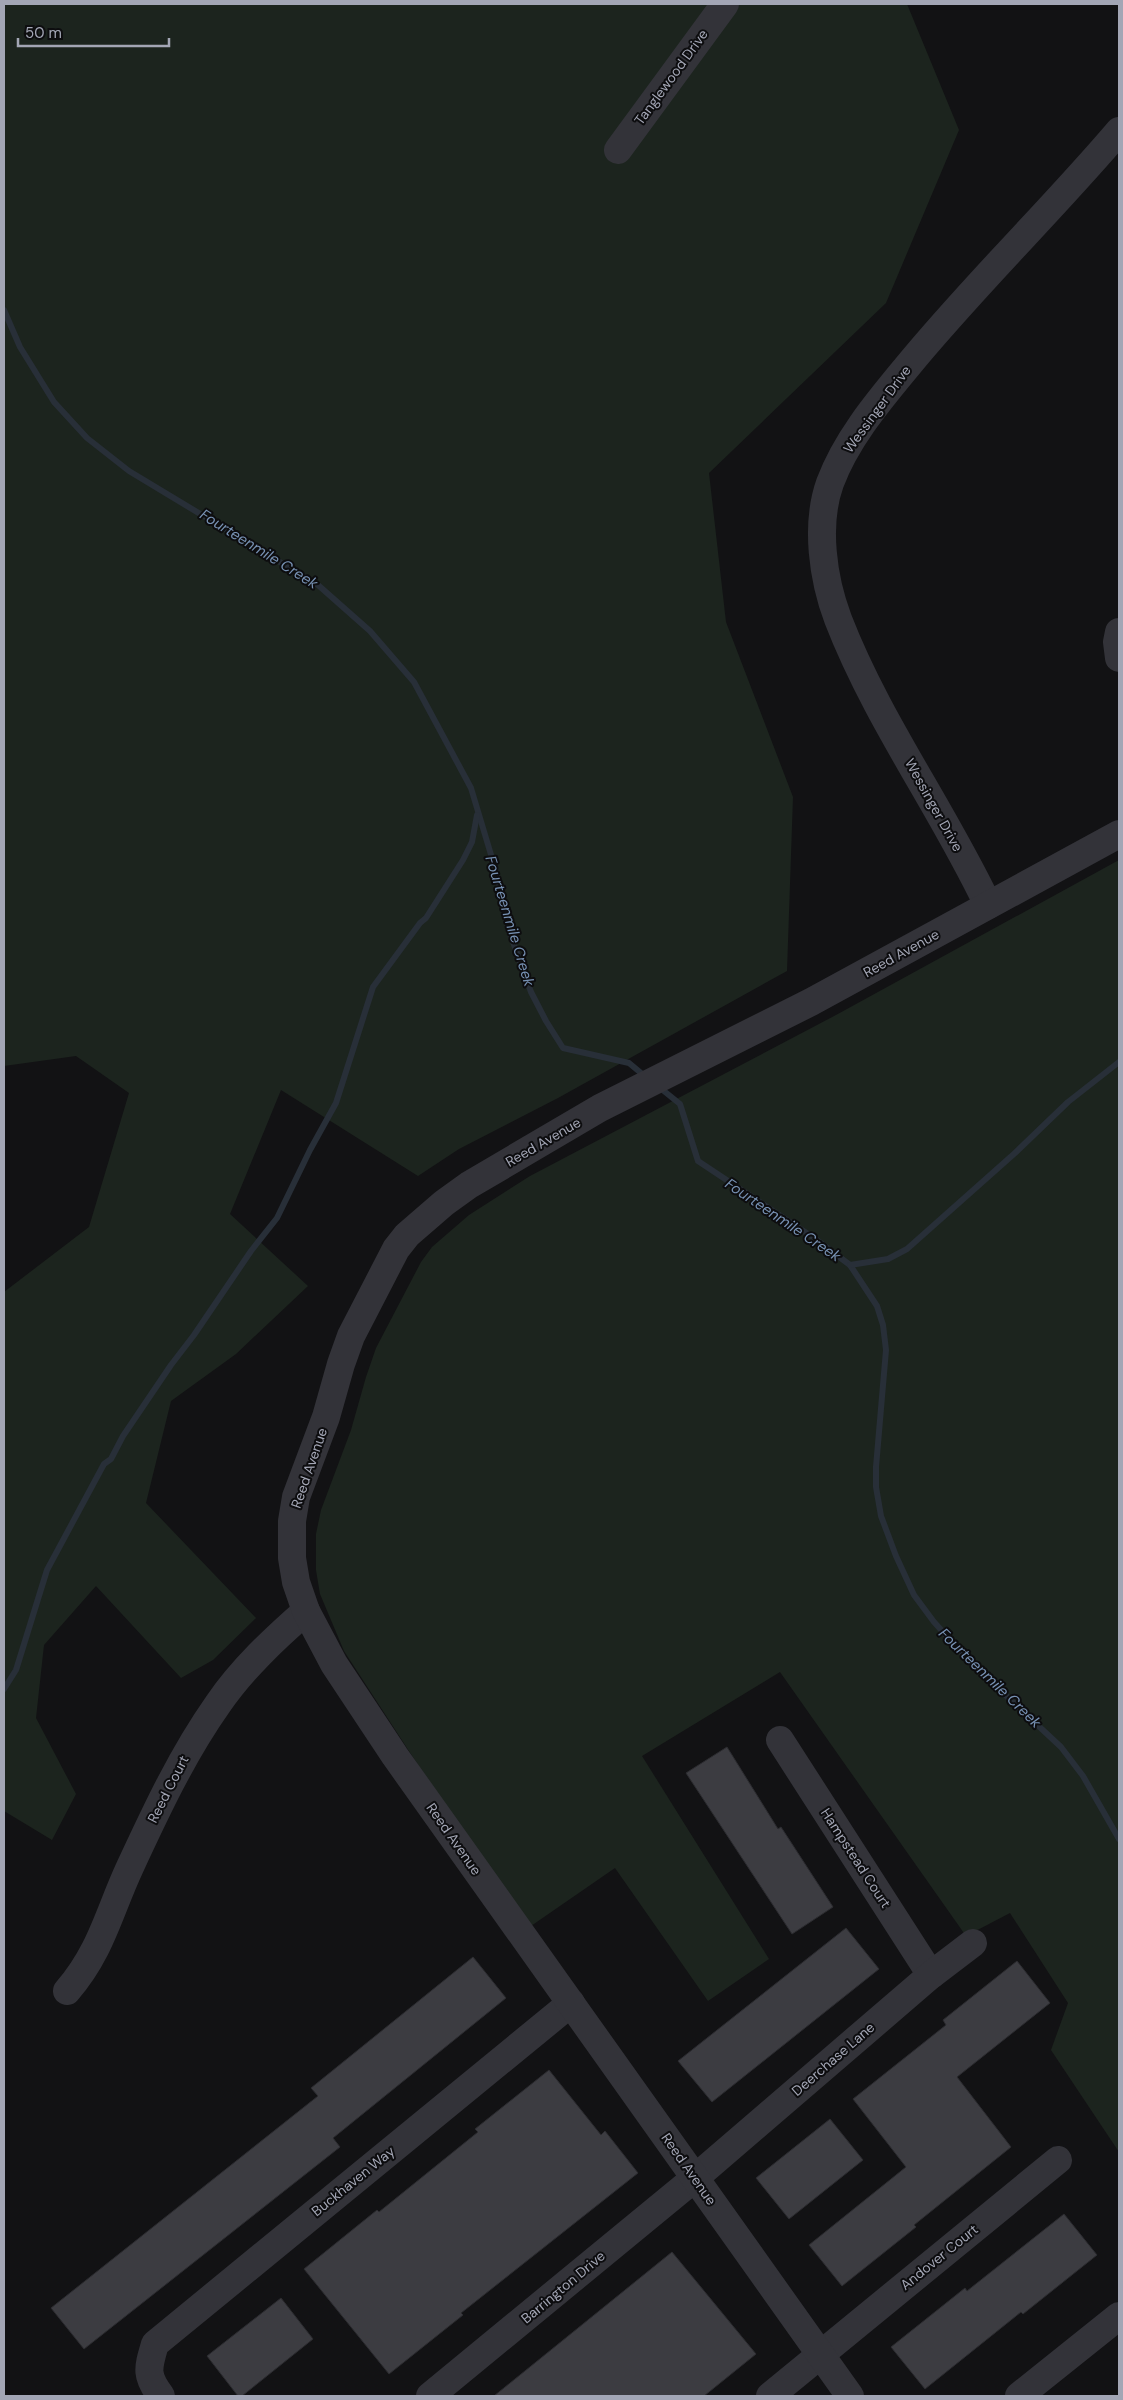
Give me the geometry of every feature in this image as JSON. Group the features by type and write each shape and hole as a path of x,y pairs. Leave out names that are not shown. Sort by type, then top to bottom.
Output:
{"street":[{"name":"Tanglewood Drive","path":"618,150 725,4"},
{"name":"Wessinger Drive","path":"988,905 976,879 882,712 838,618 828,582 824,552 824,516 829,486 838,463 886,392 981,281 1072,186 1119,131"},
{"path":"1119,632 1117,642 1119,658"},
{"name":"Reed Avenue","path":"850,2396 395,1756 334,1664 306,1610 296,1582 292,1558 292,1521 296,1497 326,1418 351,1336 396,1249 425,1218 456,1194 600,1108 811,1002 1119,834"},
{"name":"Reed Court","path":"67,1991 79,1977 105,1933 123,1881 170,1782 188,1750 218,1704 237,1680 278,1635 306,1610"},
{"name":"Hampstead Court","path":"780,1740 931,1975"},
{"name":"Deerchase Lane","path":"695,2178 931,1975 973,1943"},
{"name":"Buckhaven Way","path":"161,2396 152,2384 148,2368 155,2344 571,2003"},
{"name":"Andover Court","path":"770,2396 1058,2160"},
{"name":"Barrington Drive","path":"430,2396 695,2178"},
{"path":"1019,2396 1119,2316"}],"shaded area":[{"path":"4,4 907,4 959,130 886,303 709,473 726,622 793,797 787,971 558,1098 459,1149 418,1176 281,1090 230,1214 308,1286 236,1354 171,1401 146,1503 256,1618 213,1660 181,1678 96,1586 44,1645 36,1718 76,1794 52,1840 4,1811 4,1292 89,1227 129,1093 76,1056 4,1066"},
{"path":"1119,860 1119,2152 1051,2050 1068,2003 1010,1913 966,1936 780,1672 642,1756 769,1959 708,2001 615,1868 531,1926 420,1768 344,1651 320,1594 316,1570 316,1534 321,1510 351,1430 376,1348 421,1262 432,1247 469,1215 530,1176 836,1015"}],"building":[{"path":"727,1747 778,1829 781,1827 833,1907 792,1934 686,1773"},
{"path":"846,1928 879,1969 712,2102 678,2061"},
{"path":"473,1957 506,1998 333,2138 340,2147 84,2349 51,2308 318,2096 311,2088"},
{"path":"1017,1961 1050,2003 957,2077 1011,2147 842,2286 809,2245 906,2167 853,2099 946,2025 943,2020"},
{"path":"549,2070 601,2135 605,2131 638,2173 461,2313 463,2315 389,2374 304,2269 377,2210 379,2212 478,2132 475,2129"},
{"path":"830,2119 863,2160 789,2219 756,2178"},
{"path":"1064,2214 1097,2255 1023,2314 1021,2312 925,2389 891,2347 965,2288 967,2291"},
{"path":"672,2252 756,2354 704,2396 494,2396"},
{"path":"281,2298 313,2339 242,2396 238,2396 207,2356"}],"waterway":[{"name":"Fourteenmile Creek","path":"4,310 20,347 54,402 87,438 129,471 318,585 370,631 414,682 471,788 495,868 509,931 531,992 546,1021 563,1048 629,1063 647,1078"},
{"path":"4,1689 16,1670 47,1570 104,1464 111,1459 123,1436 171,1365 194,1335 251,1251 277,1218 310,1150 336,1103 373,987 420,923 426,918 463,860 472,842 477,815"},
{"path":"850,1265 888,1259 907,1249 1015,1153 1068,1102 1119,1062"},
{"name":"Fourteenmile Creek","path":"659,1087 680,1104 698,1161 814,1238 850,1265 877,1306 883,1325 886,1350 876,1487 881,1516 896,1556 914,1595 934,1622 971,1663 1061,1747 1083,1776 1119,1839"}]}
